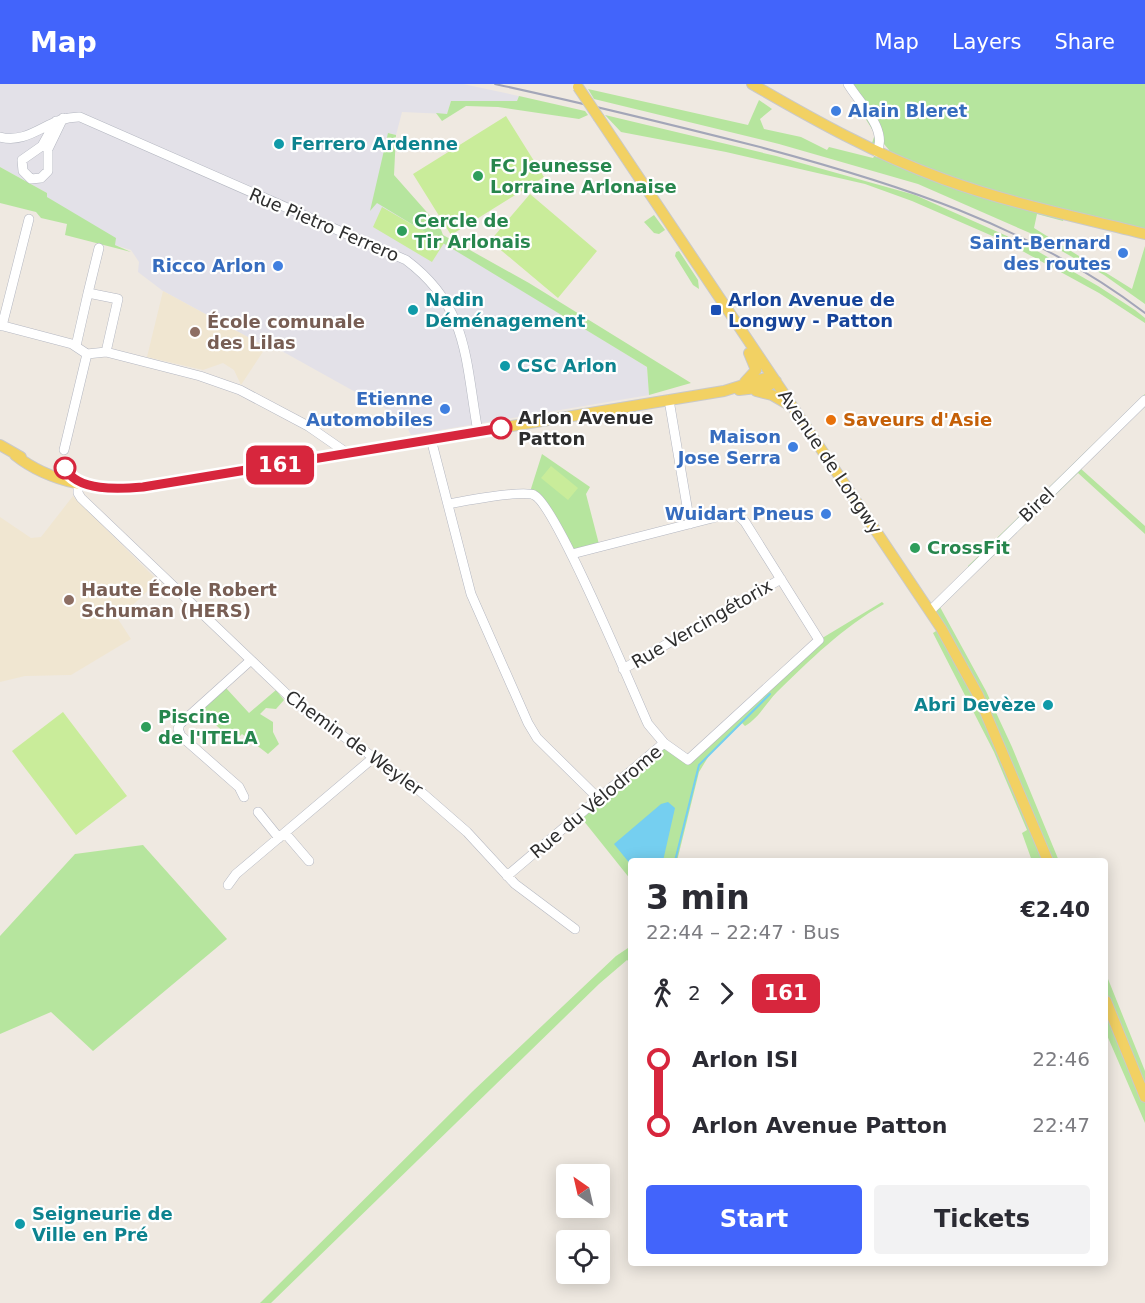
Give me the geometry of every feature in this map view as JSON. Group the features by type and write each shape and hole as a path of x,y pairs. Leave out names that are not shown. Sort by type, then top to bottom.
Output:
{"main road":[{"path":"752,84 861,145 973,189 1145,234"},
{"name":"Avenue de Longwy","path":"577,85 930,611 978,695 1047,858"},
{"path":"724,391 752,378 756,370 755,363 733,328 734,318"},
{"path":"724,391 766,387 774,378"},
{"path":"0,446 42,473 67,481 131,488 154,486 724,391 774,378"},
{"path":"753,390 772,395 793,407"},
{"path":"1108,1006 1145,1097"}],"street":[{"path":"848,84 879,131 881,143 877,152"},
{"name":"Rue Pietro Ferrero","path":"60,119 80,117 413,265 443,294 456,317 478,432"},
{"path":"60,119 48,149 48,171 41,178 31,179 23,171 22,160 27,154 42,146 60,119"},
{"path":"0,137 20,138 60,119"},
{"path":"29,219 1,326 76,346 87,354 106,352 196,375 240,390 271,404 347,453"},
{"path":"76,346 99,248"},
{"path":"88,293 118,299 106,352"},
{"path":"64,450 87,354"},
{"path":"669,400 690,524"},
{"name":"Birel","path":"930,611 1145,400"},
{"path":"322,435 327,444 326,457"},
{"path":"431,439 471,594 528,723 537,738 598,798"},
{"name":"Chemin de Weyler","path":"82,483 78,493 86,502 297,704 438,806 467,832 507,876 575,929"},
{"name":"Rue Vercingétorix","path":"448,504 521,494 534,495 552,514 648,724 664,743"},
{"path":"572,554 728,514 738,515 745,522 781,579"},
{"name":"Rue Vercingétorix","path":"623,669 781,579"},
{"name":"Rue du Vélodrome","path":"507,876 664,743 688,760 819,640 781,579"},
{"path":"244,798 239,788 181,735 178,729 180,724 251,660"},
{"path":"228,885 237,874 373,758"},
{"path":"258,812 309,861"}],"shaded area":[{"path":"0,84 463,84 519,96 517,101 451,101 447,114 402,112 396,135 389,133 371,209 377,202 647,367 649,395 411,435 402,418 271,345 266,347 163,291 138,272 139,262 131,250 115,245 47,197 47,193 0,167"},
{"name":"École comunale des Lilas","path":"163,291 266,347 241,385 234,370 223,363 203,370 147,357"},
{"name":"Haute École Robert Schuman (HERS)","path":"73,496 158,581 118,619 131,639 71,675 25,676 0,682 0,517 31,538 41,537"}],"green space":[{"path":"844,84 1145,84 1145,234 1065,214 1063,221 1037,214 1034,228 1132,289 1145,246 1145,304 1104,275 1030,233 918,184 779,144 594,99 588,89 748,125 759,100 772,109 760,119 764,129 801,137 827,150 829,147 873,158 877,152 887,156 889,150 884,144 872,143 875,134"},
{"path":"519,96 585,111 588,115 579,119 498,107 466,106 442,121 436,113 447,114 451,101 517,101"},
{"path":"605,115 776,156 915,195 1025,244 1135,310 1145,318 1145,323 1099,293 1004,241 912,201 865,184 726,152 621,132"},
{"name":"FC Jeunesse Lorraine Arlonaise","path":"506,116 544,177 451,235 413,174"},
{"path":"388,133 396,135 394,175 440,227 443,235 529,283 691,383 649,395 647,367 377,203 370,211"},
{"path":"0,167 47,193 47,197 116,238 115,245 131,252 65,235 67,224 41,218 36,212 0,203"},
{"name":"FC Jeunesse Lorraine Arlonaise","path":"530,194 597,251 558,298 490,241"},
{"name":"Cercle de Tir Arlonais","path":"382,207 444,243 432,262 373,227"},
{"path":"654,215 665,230 659,234 654,233 644,222"},
{"path":"679,251 698,280 699,289 693,285 675,256"},
{"path":"1145,394 1145,404 1080,468 1145,526 1145,534 1078,473 940,607 986,691 1058,858 1031,858 1022,833 1027,830 994,752 933,633 941,628 930,611 969,572 968,566"},
{"path":"542,454 590,487 586,494 600,548 572,554 552,514 529,495"},
{"path":"551,466 578,488 568,500 541,478"},
{"path":"882,602 884,604 855,623 828,645 777,692 754,719 745,726 742,723 710,754 699,772 678,858 628,858 628,876 579,815 664,743 689,760 819,640"},
{"path":"226,688 249,713 276,690 284,700 276,709 266,708 260,714 273,722 273,732 279,744 268,754 242,734 234,742 201,711"},
{"path":"63,712 127,796 76,835 12,751"},
{"path":"143,845 227,939 93,1051 51,1012 0,1034 0,936 75,854"},
{"path":"628,948 628,961 599,984 271,1303 260,1303 473,1091 616,956"},
{"path":"1108,979 1145,1071 1145,1123 1108,1038"}],"water":[{"path":"668,802 675,808 664,858 628,858 628,861 614,844 661,804"}],"waterway":[{"path":"676,858 699,765 770,694"}],"railway":[{"path":"495,84 756,146 859,175 909,192 959,210 1054,255 1100,282 1145,313"}],"bus line":[{"name":"161","path":"65,468 69,476 85,484 118,488 154,486 501,428"}],"place":[{"name":"Alain Bleret","path":"836,111"},
{"name":"Ferrero Ardenne","path":"279,144"},
{"name":"FC Jeunesse Lorraine Arlonaise","path":"478,176"},
{"name":"Cercle de Tir Arlonais","path":"402,231"},
{"name":"Saint-Bernard des routes","path":"1123,253"},
{"name":"Ricco Arlon","path":"278,266"},
{"name":"Nadin Déménagement","path":"413,310"},
{"name":"Arlon Avenue de Longwy - Patton","path":"716,310"},
{"name":"École comunale des Lilas","path":"195,332"},
{"name":"CSC Arlon","path":"505,366"},
{"name":"Etienne Automobiles","path":"445,409"},
{"name":"Saveurs d'Asie","path":"831,420"},
{"name":"Arlon Avenue Patton","path":"501,428"},
{"name":"Maison Jose Serra","path":"793,447"},
{"name":"Wuidart Pneus","path":"826,514"},
{"name":"CrossFit","path":"915,548"},
{"name":"Haute École Robert Schuman (HERS)","path":"69,600"},
{"name":"Abri Devèze","path":"1048,705"},
{"name":"Piscine de l'ITELA","path":"146,727"},
{"name":"Seigneurie de Ville en Pré","path":"20,1224"}]}
